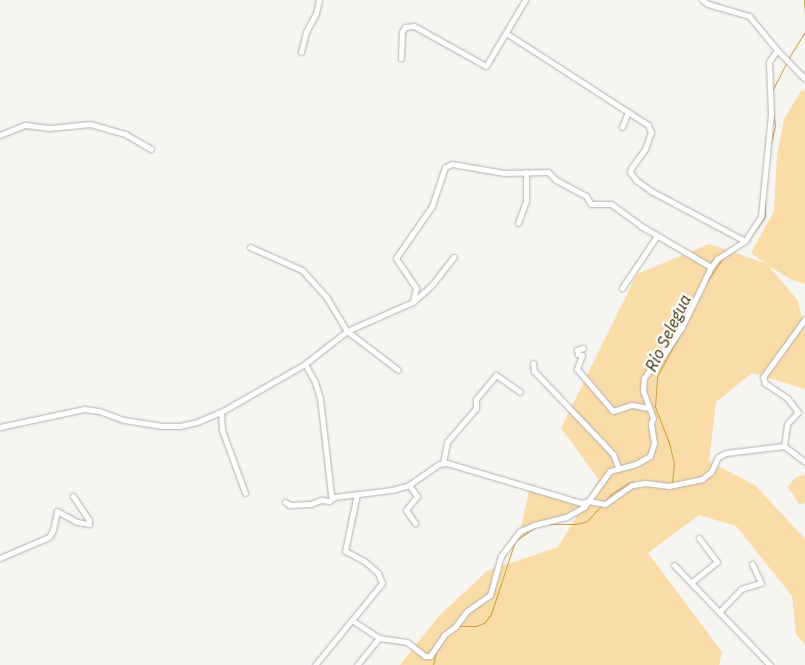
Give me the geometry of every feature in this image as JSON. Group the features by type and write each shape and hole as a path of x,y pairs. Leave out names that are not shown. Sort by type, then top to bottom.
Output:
{"street":[{"path":"301,52 306,32 316,13 319,0"},
{"path":"401,58 403,28 418,26 486,66 525,0"},
{"path":"702,0 708,4 749,16 777,50 805,79"},
{"path":"506,33 648,125 651,132 645,149 631,168 634,178 651,191 745,241"},
{"path":"353,621 379,638 407,642 426,656 430,656 442,638 467,611 490,595 501,556 520,531 534,525 566,517 584,507 605,475 618,467 636,464 650,456 654,443 651,422 653,418 643,391 644,378 649,371 656,367 682,327 716,259 745,241 761,216 771,114 769,62 777,50"},
{"path":"622,127 628,112"},
{"path":"0,135 26,126 50,128 90,124 125,134 151,149"},
{"path":"413,302 416,288 396,258 432,206 445,167 452,164 504,173 548,172 556,180 586,196 591,204 611,204 657,236 711,267"},
{"path":"518,224 526,201 526,172"},
{"path":"622,288 657,236"},
{"path":"250,247 302,270 326,298 347,331 398,370"},
{"path":"0,427 84,408 124,420 161,426 180,426 220,412 304,364 347,331 413,302 431,286 454,257"},
{"path":"784,446 786,428 798,412 787,398 765,383 763,377 805,319"},
{"path":"583,348 577,350 578,354 582,354 577,369 612,411 632,405 649,408"},
{"path":"534,363 534,371 613,454 618,467"},
{"path":"304,364 315,382 320,398 331,495 334,497"},
{"path":"443,463 447,442 476,408 476,399 495,376 498,375 520,392"},
{"path":"220,412 222,430 245,493"},
{"path":"285,502 290,505 311,504 322,500 330,502 334,497 392,490 409,485 443,463 581,503 603,504 632,485 645,483 669,486 702,479 711,472 718,456 726,453 784,446 805,462"},
{"path":"409,485 417,496 406,510 415,523"},
{"path":"316,665 382,583 378,573 364,561 346,551 357,494"},
{"path":"0,558 49,537 54,530 54,520 57,511 77,522 89,524 89,520 73,496"},
{"path":"692,582 717,562 699,538"},
{"path":"720,610 741,589 761,583 752,564"},
{"path":"674,565 720,610 770,665"},
{"path":"357,665 379,638"}],"shaded area":[{"path":"805,90 805,284 792,280 769,266 798,301 805,332 805,389 752,373 716,402 709,461 756,486 805,539 805,645 796,634 792,596 736,526 699,515 648,553 722,652 719,665 400,665 438,617 487,571 558,547 599,480 561,428 637,274 709,244 765,263 751,253 774,211 777,156 784,119 801,91"},
{"path":"805,474 805,502 800,505 788,487 795,478"},
{"path":"530,487 581,503 581,507 567,517 520,531"}],"waterway":[{"name":"Río Selegua","path":"804,0 805,15"},
{"name":"Río Selegua","path":"788,59 805,32"},
{"name":"Río Selegua","path":"772,91 786,63"},
{"name":"Río Selegua","path":"771,143 775,126 773,110"},
{"name":"Río Selegua","path":"746,243 765,217 765,201"},
{"name":"Río Selegua","path":"706,283 722,259"},
{"name":"Río Selegua","path":"672,484 674,463 669,443 655,407 657,376 689,318"},
{"name":"Río Selegua","path":"604,502 610,495 630,482 635,482"},
{"name":"Río Selegua","path":"545,524 576,524 587,521 602,505"},
{"name":"Río Selegua","path":"459,626 476,626 484,623 491,614 515,541 535,527"},
{"name":"Río Selegua","path":"433,665 436,651"}]}
